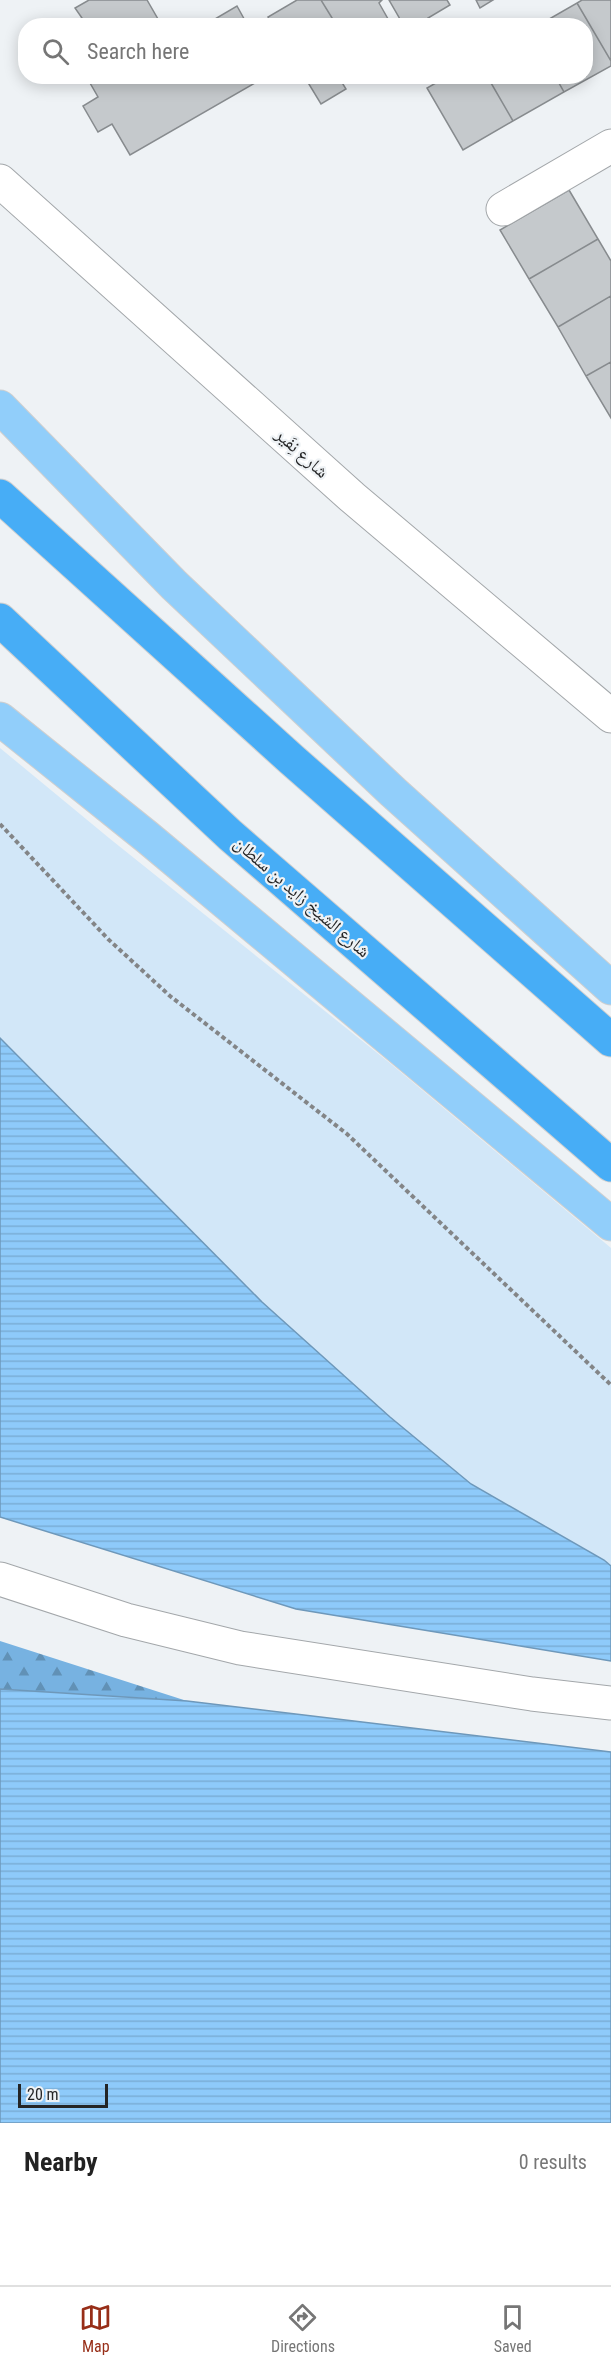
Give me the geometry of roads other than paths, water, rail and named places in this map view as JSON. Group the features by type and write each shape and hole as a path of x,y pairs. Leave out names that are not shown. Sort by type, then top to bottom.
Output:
{"highway":[{"path":"0,496 291,759 611,1040"},
{"name":"شارع الشيخ زايد بن سلطان","path":"0,620 230,835 611,1165"}],"main road":[{"path":"0,407 174,585 393,792 611,988"},
{"path":"0,719 147,837 611,1224"}],"street":[{"path":"503,209 610,147"},
{"name":"شارع نِفَير","path":"0,181 352,497 611,716"},
{"path":"0,1579 126,1620 240,1648 532,1694 611,1703"}]}
